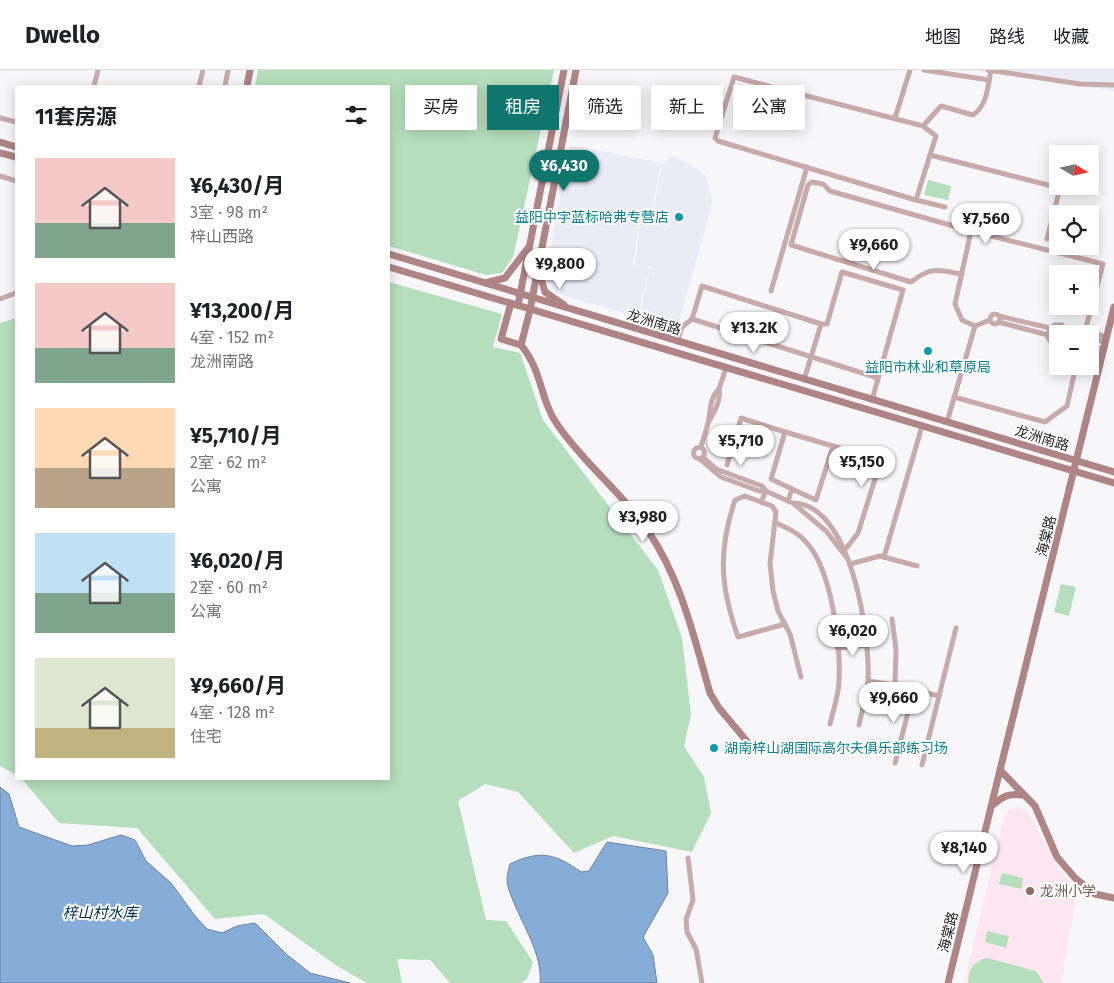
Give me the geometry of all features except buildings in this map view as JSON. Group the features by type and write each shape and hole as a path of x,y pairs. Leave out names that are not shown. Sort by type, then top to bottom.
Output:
{"street":[{"path":"94,85 98,70"},
{"path":"199,85 202,70"},
{"path":"225,85 228,70"},
{"path":"247,85 250,70"},
{"path":"564,70 520,295 514,304 500,339 521,345 532,360 555,422 630,508 661,552 675,580 710,693 719,708 750,745"},
{"path":"521,345 530,310 576,70"},
{"path":"895,118 910,70"},
{"path":"924,70 989,80"},
{"path":"923,126 941,106 973,115 983,105 990,70 1080,84 1114,85"},
{"path":"916,200 936,136 923,126 734,77 715,138 916,200 945,207"},
{"path":"0,118 15,122"},
{"path":"0,142 15,147"},
{"path":"0,153 15,157"},
{"path":"930,156 1060,188 1047,238"},
{"path":"771,291 807,167"},
{"path":"0,176 15,181"},
{"path":"962,274 933,269 926,271 911,282 791,244 808,185 812,182 823,184 830,191 971,231 1103,264 1087,325"},
{"path":"971,231 955,304 957,313 962,320 975,326 990,320 992,314 998,319 1048,334"},
{"path":"480,283 490,283 505,278 530,246"},
{"name":"龙洲南路","path":"390,254 532,299 1114,472"},
{"name":"龙洲南路","path":"390,267 1114,483"},
{"path":"538,269 545,292 578,312"},
{"path":"677,342 682,327 692,319 702,286 821,324 827,324 842,272 904,290 872,400"},
{"path":"0,299 15,293"},
{"name":"海棠路","path":"948,983 1114,307"},
{"path":"692,319 878,378"},
{"path":"998,319 1049,328"},
{"path":"804,380 821,324"},
{"path":"947,422 975,326"},
{"path":"1049,331 1049,338"},
{"path":"1099,342 1105,346"},
{"path":"1099,343 1105,346"},
{"path":"1099,346 1105,346"},
{"path":"1099,348 1105,346"},
{"path":"726,368 719,389 720,396 717,408 708,422 701,447 697,448 694,456 701,458 721,477 759,491 766,491 790,502 826,530 849,562"},
{"path":"954,397 1045,422 1067,406 1074,375"},
{"path":"727,465 741,418 881,460 858,533 844,551"},
{"path":"884,557 922,426"},
{"path":"785,432 771,479 816,500 833,446"},
{"path":"701,447 705,451 701,458"},
{"path":"790,502 792,489"},
{"path":"761,502 766,491"},
{"path":"785,624 738,637 728,609 722,580 722,553 728,520 735,500 745,496 772,506 776,512 776,523 771,542 770,571 778,611 785,624 790,634 801,676"},
{"path":"790,502 802,503 817,513 835,533 849,562 860,599 867,645 868,681 859,725"},
{"path":"776,523 790,529 806,541 817,559 826,584 838,648 839,684 830,724"},
{"path":"849,562 880,556 918,566"},
{"path":"892,619 896,649 895,685"},
{"path":"922,764 956,628"},
{"path":"838,648 867,645"},
{"path":"868,681 914,689 939,696"},
{"path":"895,763 914,689"},
{"path":"1000,770 1035,806 1056,857 1095,894 1114,898"},
{"path":"992,806 1002,797 1012,793 1023,795"},
{"path":"688,858 694,900 686,919 687,932 696,949 702,983"}],"shaded area":[{"path":"971,70 1114,70 1114,91"},
{"path":"570,145 661,163 652,211 639,222 633,265 650,268 637,317 556,293 547,281 555,224"},
{"path":"673,155 705,174 713,200 679,322 640,311 651,267 635,265 640,223 653,212 662,165"},
{"name":"龙洲小学","path":"1019,807 1028,811 1055,862 1073,886 1076,896 1061,983 964,983 1004,817 1009,810"}],"green space":[{"path":"258,70 554,70 551,85 487,85 487,130 541,130 513,257 502,273 486,275 390,246 390,85 255,85"},
{"path":"928,180 951,186 948,200 924,195"},
{"path":"390,282 502,314 493,347 520,353 543,420 658,570 682,638 691,715 684,746 704,777 711,813 692,852 613,836 574,853 518,792 485,784 458,801 486,920 506,921 533,962 527,979 521,983 450,983 430,960 397,959 402,983 367,983 337,966 264,914 215,919 137,828 59,823 23,780 390,780"},
{"path":"15,318 15,774 0,766 0,323"},
{"path":"1061,584 1076,587 1069,616 1054,612"},
{"path":"1002,873 1023,878 1021,889 999,884"},
{"path":"987,931 1009,936 1006,948 985,942"},
{"path":"987,958 1036,971 1044,983 968,983 969,974 973,966"}],"water":[{"name":"梓山村水库","path":"0,787 9,794 19,827 72,846 88,845 121,835 135,840 146,861 171,883 207,929 222,933 237,926 255,923 286,954 310,973 350,983 0,983"},
{"path":"607,842 666,851 668,893 643,937 653,955 657,983 540,983 540,972 535,951 508,887 507,877 510,864 538,855 555,857 581,872 589,871"}],"place":[{"name":"益阳中宇蓝标哈弗专营店","path":"679,217"},
{"name":"益阳市林业和草原局","path":"928,351"},
{"name":"湖南梓山湖国际高尔夫俱乐部练习场","path":"714,748"},
{"name":"龙洲小学","path":"1030,891"}]}
